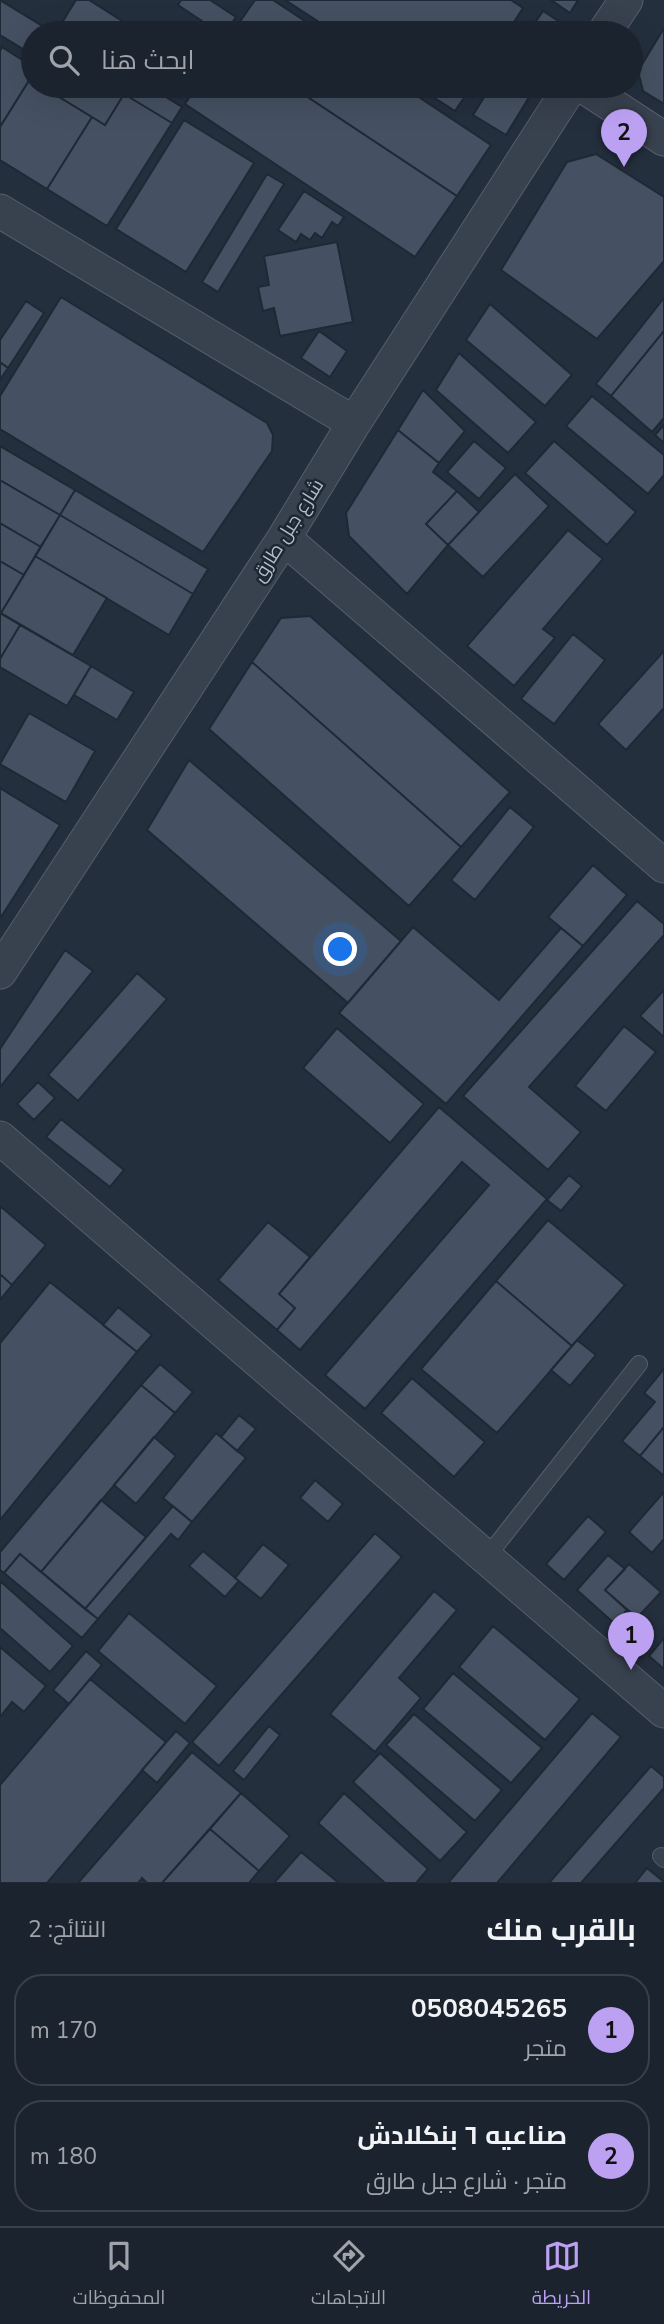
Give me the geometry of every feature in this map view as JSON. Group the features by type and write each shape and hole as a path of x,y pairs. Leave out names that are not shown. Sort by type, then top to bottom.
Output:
{"street":[{"path":"612,21 626,0"},
{"name":"شارع جبل طارق","path":"0,972 284,538 354,423 563,98"},
{"path":"601,98 664,139"},
{"path":"0,211 354,423"},
{"path":"284,538 664,866"},
{"path":"0,1138 664,1712"}],"lane":[{"path":"486,1558 639,1364"}],"building":[{"path":"0,0 34,21 21,21 21,48 0,35"},
{"path":"76,0 89,0 122,21 63,21"},
{"path":"181,0 210,0 236,17 233,21 202,21 178,5"},
{"path":"255,0 273,0 305,21 240,21"},
{"path":"285,0 511,0 523,8 515,21 317,21"},
{"path":"551,0 578,0 570,13"},
{"path":"543,11 558,21 536,21"},
{"path":"664,28 664,104 643,91 643,63"},
{"path":"2,47 21,59 21,93 0,127"},
{"path":"21,93 21,98 61,98 92,117 47,189 0,160 0,127"},
{"path":"61,98 122,98 105,125"},
{"path":"122,98 131,98 172,123 107,226 47,189 92,117 105,125"},
{"path":"131,98 167,98 182,107 172,123"},
{"path":"189,98 309,98 457,196 415,257 185,104"},
{"path":"309,98 420,98 491,145 457,196"},
{"path":"435,98 464,98 455,111"},
{"path":"484,98 529,98 506,135 473,115"},
{"path":"184,120 254,163 186,272 116,229"},
{"path":"596,154 664,197 664,261 597,339 501,270 567,162"},
{"path":"267,174 284,184 218,292 202,282"},
{"path":"304,191 344,217 338,226 332,222 322,238 315,233 310,240 301,234 296,242 278,230"},
{"path":"337,242 353,322 280,336 274,308 263,311 258,287 269,285 264,256"},
{"path":"61,297 267,423 273,435 272,451 203,552 0,429 0,396"},
{"path":"664,298 664,331 611,396 596,384"},
{"path":"26,301 44,313 8,368 0,362 0,340"},
{"path":"490,304 572,375 545,406 466,340"},
{"path":"319,331 347,351 330,377 301,358"},
{"path":"664,331 664,418 652,432 611,396"},
{"path":"459,353 536,422 508,453 436,390"},
{"path":"0,362 8,368 0,380"},
{"path":"423,390 465,431 439,463 398,430"},
{"path":"592,396 664,455 664,475 648,494 566,426"},
{"path":"664,425 664,443 655,435"},
{"path":"398,430 439,463 433,472 457,491 426,524 448,545 407,594 349,536 346,513"},
{"path":"474,441 506,468 479,499 447,472"},
{"path":"554,441 636,512 607,545 525,473"},
{"path":"0,446 75,490 60,515 0,480"},
{"path":"515,474 549,506 483,577 448,545"},
{"path":"0,480 60,515 41,547 0,523"},
{"path":"75,490 208,569 193,594 60,515"},
{"path":"457,491 479,512 448,545 426,524"},
{"path":"60,515 193,594 169,635 35,556"},
{"path":"0,523 41,547 24,575 0,561"},
{"path":"568,530 603,559 543,629 555,638 514,686 467,646"},
{"path":"35,556 107,598 73,655 1,613"},
{"path":"0,561 24,575 1,613 0,613"},
{"path":"0,613 20,625 0,659"},
{"path":"310,616 510,792 461,847 252,662 281,618"},
{"path":"20,625 91,666 67,706 0,667 0,659"},
{"path":"573,634 605,660 554,724 521,699"},
{"path":"664,651 664,708 626,750 598,724"},
{"path":"252,662 461,847 409,906 209,729"},
{"path":"91,666 134,692 117,720 74,695"},
{"path":"29,713 95,751 66,802 0,764"},
{"path":"189,760 401,941 348,1003 147,830"},
{"path":"0,788 60,825 1,917 0,916"},
{"path":"510,807 534,827 475,900 451,880"},
{"path":"593,865 627,895 583,946 548,917"},
{"path":"637,901 664,924 664,935 529,1087 581,1132 548,1170 463,1096"},
{"path":"413,927 499,1000 561,928 583,946 446,1104 339,1013"},
{"path":"65,950 93,971 0,1087 0,1049"},
{"path":"137,973 167,999 78,1101 48,1075"},
{"path":"664,990 664,1037 640,1016"},
{"path":"624,1026 656,1052 606,1111 575,1086"},
{"path":"337,1028 424,1104 390,1143 303,1068"},
{"path":"38,1082 55,1098 34,1120 17,1104"},
{"path":"439,1107 547,1199 365,1409 325,1375 489,1185 462,1162 300,1350 277,1330 295,1308 279,1294"},
{"path":"61,1119 124,1170 110,1187 46,1137"},
{"path":"569,1175 582,1186 561,1211 547,1200"},
{"path":"0,1206 46,1245 12,1285 0,1274"},
{"path":"548,1220 625,1285 572,1346 496,1281"},
{"path":"268,1222 310,1257 279,1294 295,1308 277,1330 218,1280"},
{"path":"0,1274 12,1285 0,1300"},
{"path":"496,1281 572,1346 497,1433 421,1369"},
{"path":"50,1282 137,1352 0,1520 0,1343"},
{"path":"118,1307 152,1335 137,1352 103,1325"},
{"path":"577,1340 596,1355 570,1386 551,1370"},
{"path":"160,1364 193,1392 175,1413 141,1385"},
{"path":"664,1369 664,1427 640,1456 622,1441 655,1402 644,1393"},
{"path":"412,1378 485,1442 454,1477 381,1413"},
{"path":"141,1385 175,1413 41,1572 20,1554 4,1573 0,1570 0,1552"},
{"path":"239,1415 256,1429 237,1451 221,1437"},
{"path":"664,1427 664,1476 640,1456"},
{"path":"216,1433 246,1458 192,1522 163,1498"},
{"path":"154,1437 176,1456 136,1504 114,1485"},
{"path":"315,1480 343,1504 328,1522 300,1498"},
{"path":"664,1492 664,1539 652,1553 629,1532"},
{"path":"101,1500 146,1537 85,1609 41,1572"},
{"path":"173,1506 192,1522 178,1540 171,1534 98,1619 85,1609"},
{"path":"588,1516 606,1532 564,1580 546,1564"},
{"path":"375,1533 402,1557 219,1766 192,1742"},
{"path":"263,1544 289,1565 261,1599 235,1578"},
{"path":"203,1551 239,1581 225,1597 189,1566"},
{"path":"20,1554 98,1619 82,1638 4,1573"},
{"path":"608,1555 625,1569 605,1590 627,1610 615,1624 577,1590"},
{"path":"629,1564 661,1592 637,1618 605,1590"},
{"path":"0,1581 73,1646 50,1672 0,1628"},
{"path":"434,1591 457,1610 399,1678 421,1698 375,1752 330,1714"},
{"path":"129,1613 217,1686 185,1724 98,1651"},
{"path":"493,1626 580,1699 545,1740 459,1667"},
{"path":"664,1638 664,1669 649,1656"},
{"path":"0,1647 46,1686 24,1712 12,1702 0,1717"},
{"path":"86,1651 102,1665 69,1704 53,1690"},
{"path":"453,1673 542,1748 511,1783 423,1709"},
{"path":"90,1679 166,1742 47,1883 0,1883 0,1785"},
{"path":"592,1713 621,1737 497,1883 448,1883"},
{"path":"414,1714 502,1790 475,1821 386,1745"},
{"path":"269,1726 280,1735 244,1780 233,1771"},
{"path":"176,1731 190,1743 157,1783 142,1770"},
{"path":"192,1752 241,1793 162,1883 147,1883 142,1878 138,1883 78,1883"},
{"path":"380,1753 467,1832 440,1861 353,1782"},
{"path":"651,1766 664,1777 664,1788 581,1883 549,1883"},
{"path":"241,1793 290,1836 259,1871 210,1829"},
{"path":"344,1793 428,1869 416,1883 385,1883 318,1823"},
{"path":"210,1829 259,1871 249,1883 162,1883"},
{"path":"301,1852 339,1883 274,1883"},
{"path":"647,1868 664,1882 664,1883 635,1883"}],"place":[{"name":"صناعيه ٦ بنكلادش","path":"624,167"},
{"name":"0508045265","path":"631,1670"}]}
